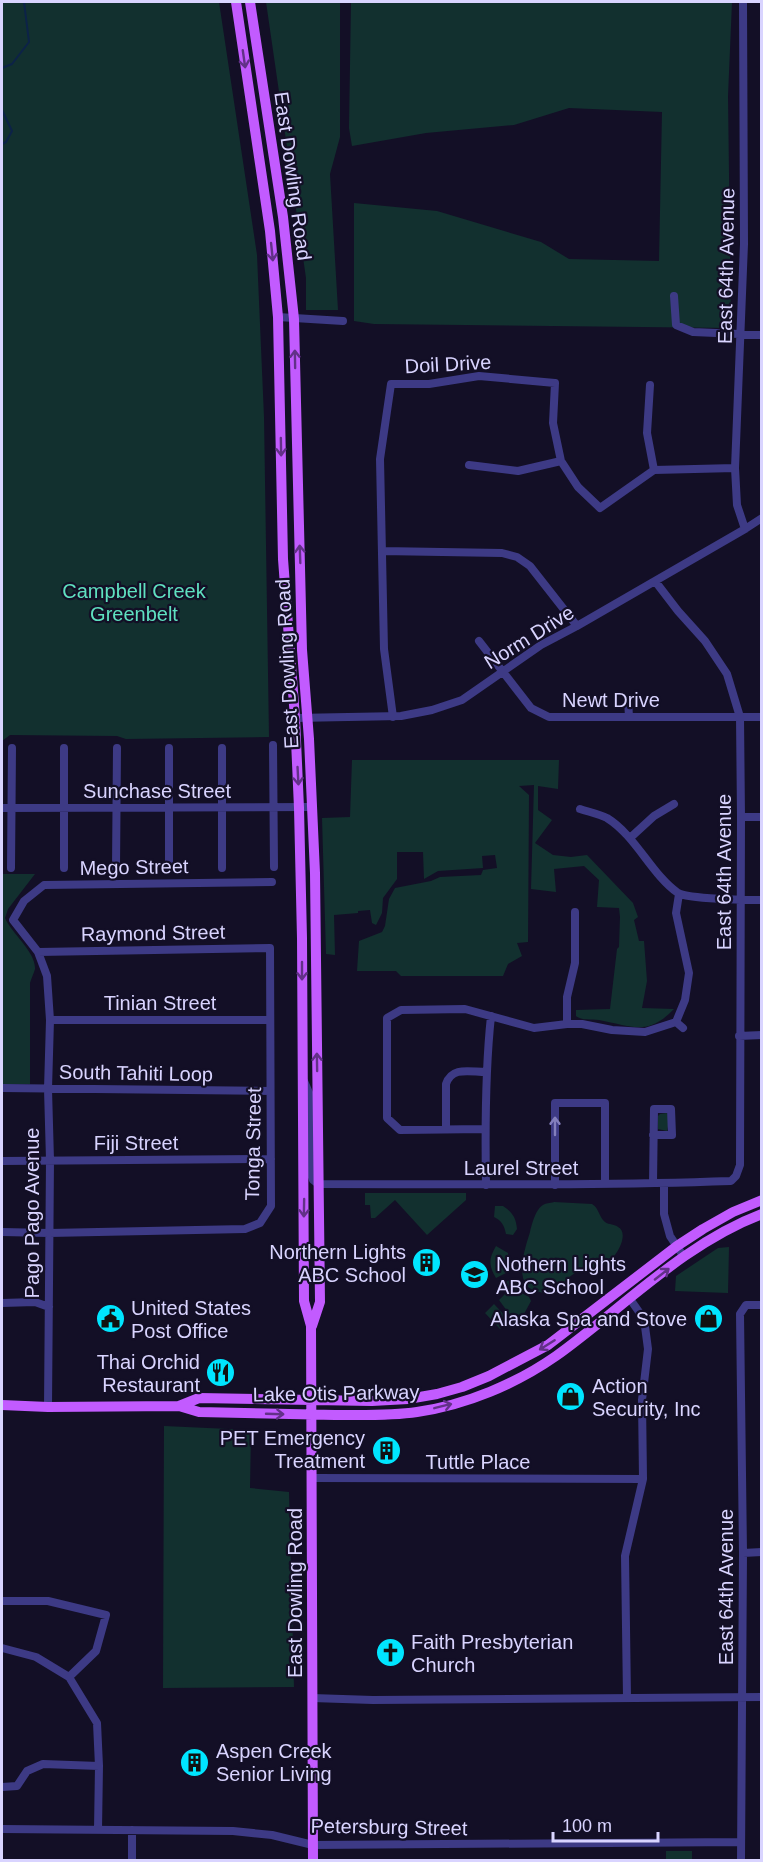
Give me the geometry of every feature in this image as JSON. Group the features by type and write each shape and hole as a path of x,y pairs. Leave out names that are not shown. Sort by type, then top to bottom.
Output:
{"main road":[{"name":"East Dowling Road","path":"236,2 270,231 278,317 283,560 299,807 304,1301 311,1326 313,1860"},
{"name":"East Dowling Road","path":"250,2 283,217 294,319 302,650 308,718 315,873 320,1302 311,1326"},
{"name":"Lake Otis Parkway","path":"180,1406 199,1398 372,1401 408,1399 437,1394 489,1376 548,1345 703,1228 762,1200"},
{"name":"Lake Otis Parkway","path":"2,1406 180,1406 199,1412 364,1415 417,1412 466,1400 523,1376 554,1356 704,1242 762,1214"},
{"path":"630,1299 629,1295 646,1271"}],"street":[{"name":"East 64th Avenue","path":"743,2 744,244 735,468 737,505 745,529"},
{"path":"674,296 676,325 693,332 762,335"},
{"path":"278,317 343,321"},
{"name":"Doil Drive","path":"393,717 384,649 380,459 391,384 429,384 479,376 555,383 553,423 561,461 578,487 600,508 654,470"},
{"path":"650,386 647,433 654,470 735,468"},
{"path":"469,465 518,471 561,461"},
{"name":"Norm Drive","path":"295,718 393,717 414,714 462,700 542,645 762,518"},
{"path":"382,551 502,553 517,557 530,566 577,626"},
{"name":"East 64th Avenue","path":"655,580 678,611 705,641 727,674 740,717 740,1165 736,1176 731,1181 724,1181"},
{"name":"Newt Drive","path":"479,641 531,708 549,717 762,717"},
{"path":"628,699 629,717"},
{"path":"273,746 274,867"},
{"path":"11,868 12,748"},
{"path":"64,748 64,868"},
{"path":"116,868 117,748"},
{"path":"169,748 169,868"},
{"path":"222,748 222,868"},
{"path":"630,838 654,816 674,804"},
{"name":"Sunchase Street","path":"2,807 312,807"},
{"path":"580,809 607,818 630,838 656,871 679,894 762,900"},
{"path":"741,817 762,817"},
{"name":"Mego Street","path":"13,920 24,901 44,885 272,882"},
{"path":"485,1129 400,1130 387,1118 387,1018 401,1010 465,1009 534,1028 567,1024 645,1032 676,1022 685,1000 689,973 676,913 679,894"},
{"path":"567,1024 567,998 575,963 575,912"},
{"name":"Pago Pago Avenue","path":"13,920 38,952 47,976 50,1020 48,1407"},
{"name":"Raymond Street","path":"38,952 270,948"},
{"name":"Tonga Street","path":"2,1232 245,1230 260,1223 271,1206 270,948"},
{"path":"486,1185 486,1072 491,1016"},
{"name":"Tinian Street","path":"50,1020 270,1020"},
{"path":"676,1022 683,1028"},
{"path":"739,1036 762,1035"},
{"path":"446,1129 446,1084 449,1077 456,1072 486,1072"},
{"path":"303,1079 310,1095 310,1171 313,1180 318,1184"},
{"name":"South Tahiti Loop","path":"2,1088 270,1091"},
{"path":"555,1185 555,1103 605,1103 605,1184"},
{"path":"653,1135 653,1183"},
{"name":"Fiji Street","path":"2,1161 271,1159"},
{"name":"Laurel Street","path":"318,1184 555,1185 724,1181"},
{"path":"664,1183 664,1214 670,1236 684,1257"},
{"path":"627,1698 625,1556 643,1479 642,1400 648,1349 644,1319 630,1299"},
{"path":"2,1303 35,1302 49,1307"},
{"name":"East 64th Avenue","path":"741,1860 743,1553 740,1314 746,1305 762,1305"},
{"name":"Tuttle Place","path":"313,1478 643,1479"},
{"path":"743,1553 762,1552"},
{"path":"2,1601 48,1600 105,1615 96,1651 69,1677"},
{"path":"2,1648 36,1657 69,1677 97,1723 98,1830"},
{"path":"312,1698 373,1700 762,1697"},
{"path":"2,1787 17,1786 27,1771 44,1764 99,1766"},
{"name":"Petersburg Street","path":"2,1828 233,1831 272,1835 313,1845 741,1842"},
{"path":"132,1830 132,1860"}],"green space":[{"name":"Campbell Creek Greenbelt","path":"2,2 219,2 257,255 264,417 269,737 126,739 117,736 10,735 2,741"},
{"path":"266,2 340,2 340,137 330,174 338,310 306,310 306,278"},
{"path":"351,2 732,2 728,96 731,328 374,324 354,321 354,203 437,211 541,242 569,259 659,261 662,112 569,108 514,125 426,133 352,146 349,128"},
{"path":"352,760 559,760 558,789 538,786 538,810 552,820 535,843 553,855 571,857 587,855 633,903 638,917 634,920 639,941 644,941 647,981 642,1008 674,1009 656,1023 639,1027 576,1016 576,1010 610,1009 619,947 619,908 597,907 599,880 584,866 554,869 556,892 531,889 534,785 519,786 529,795 528,942 517,943 522,956 508,964 503,976 401,976 396,971 357,971 359,941 382,932 389,899 395,888 440,877 481,875 483,870 497,868 495,855 482,856 483,868 438,871 424,879 423,852 397,852 397,879 383,898 382,913 376,925 372,923 370,910 334,915 335,955 326,954 322,818 350,817"},
{"path":"2,874 35,874 8,909 5,918 32,956 35,969 30,983 30,1084 2,1084"},
{"path":"667,1113 669,1122 667,1131 658,1129 658,1116"},
{"path":"365,1193 466,1193 466,1200 427,1235 395,1200 375,1218 371,1218 370,1205 365,1205"},
{"path":"554,1202 592,1204 605,1222 617,1226 622,1230 623,1235 620,1247 608,1263 577,1272 558,1290 547,1293 530,1289 525,1283 522,1266 537,1212 542,1206"},
{"path":"495,1206 503,1206 513,1215 517,1229 513,1235 506,1234 502,1224 494,1217"},
{"path":"496,1246 508,1253 508,1272 496,1278 490,1262"},
{"path":"729,1247 728,1293 675,1291 676,1276 718,1248"},
{"path":"514,1278 520,1283 520,1292 529,1297 531,1301 517,1327 510,1323 513,1319 499,1300 505,1294 506,1282"},
{"path":"494,1304 509,1320 500,1329 485,1313"},
{"path":"164,1426 251,1430 250,1488 289,1492 294,1687 163,1688"},
{"path":"666,1851 692,1851 692,1860 666,1860"}],"waterway":[{"path":"2,68 12,64 29,42 24,2"},
{"path":"2,110 12,131 6,142 2,144"}],"place":[{"name":"Northern Lights ABC School","path":"427,1263"},
{"name":"Nothern Lights ABC School","path":"475,1275"},
{"name":"United States Post Office","path":"110,1319"},
{"name":"Alaska Spa and Stove","path":"708,1319"},
{"name":"Thai Orchid Restaurant","path":"221,1373"},
{"name":"Action Security, Inc","path":"571,1397"},
{"name":"PET Emergency Treatment","path":"386,1450"},
{"name":"Faith Presbyterian Church","path":"390,1653"},
{"name":"Aspen Creek Senior Living","path":"195,1763"}]}
